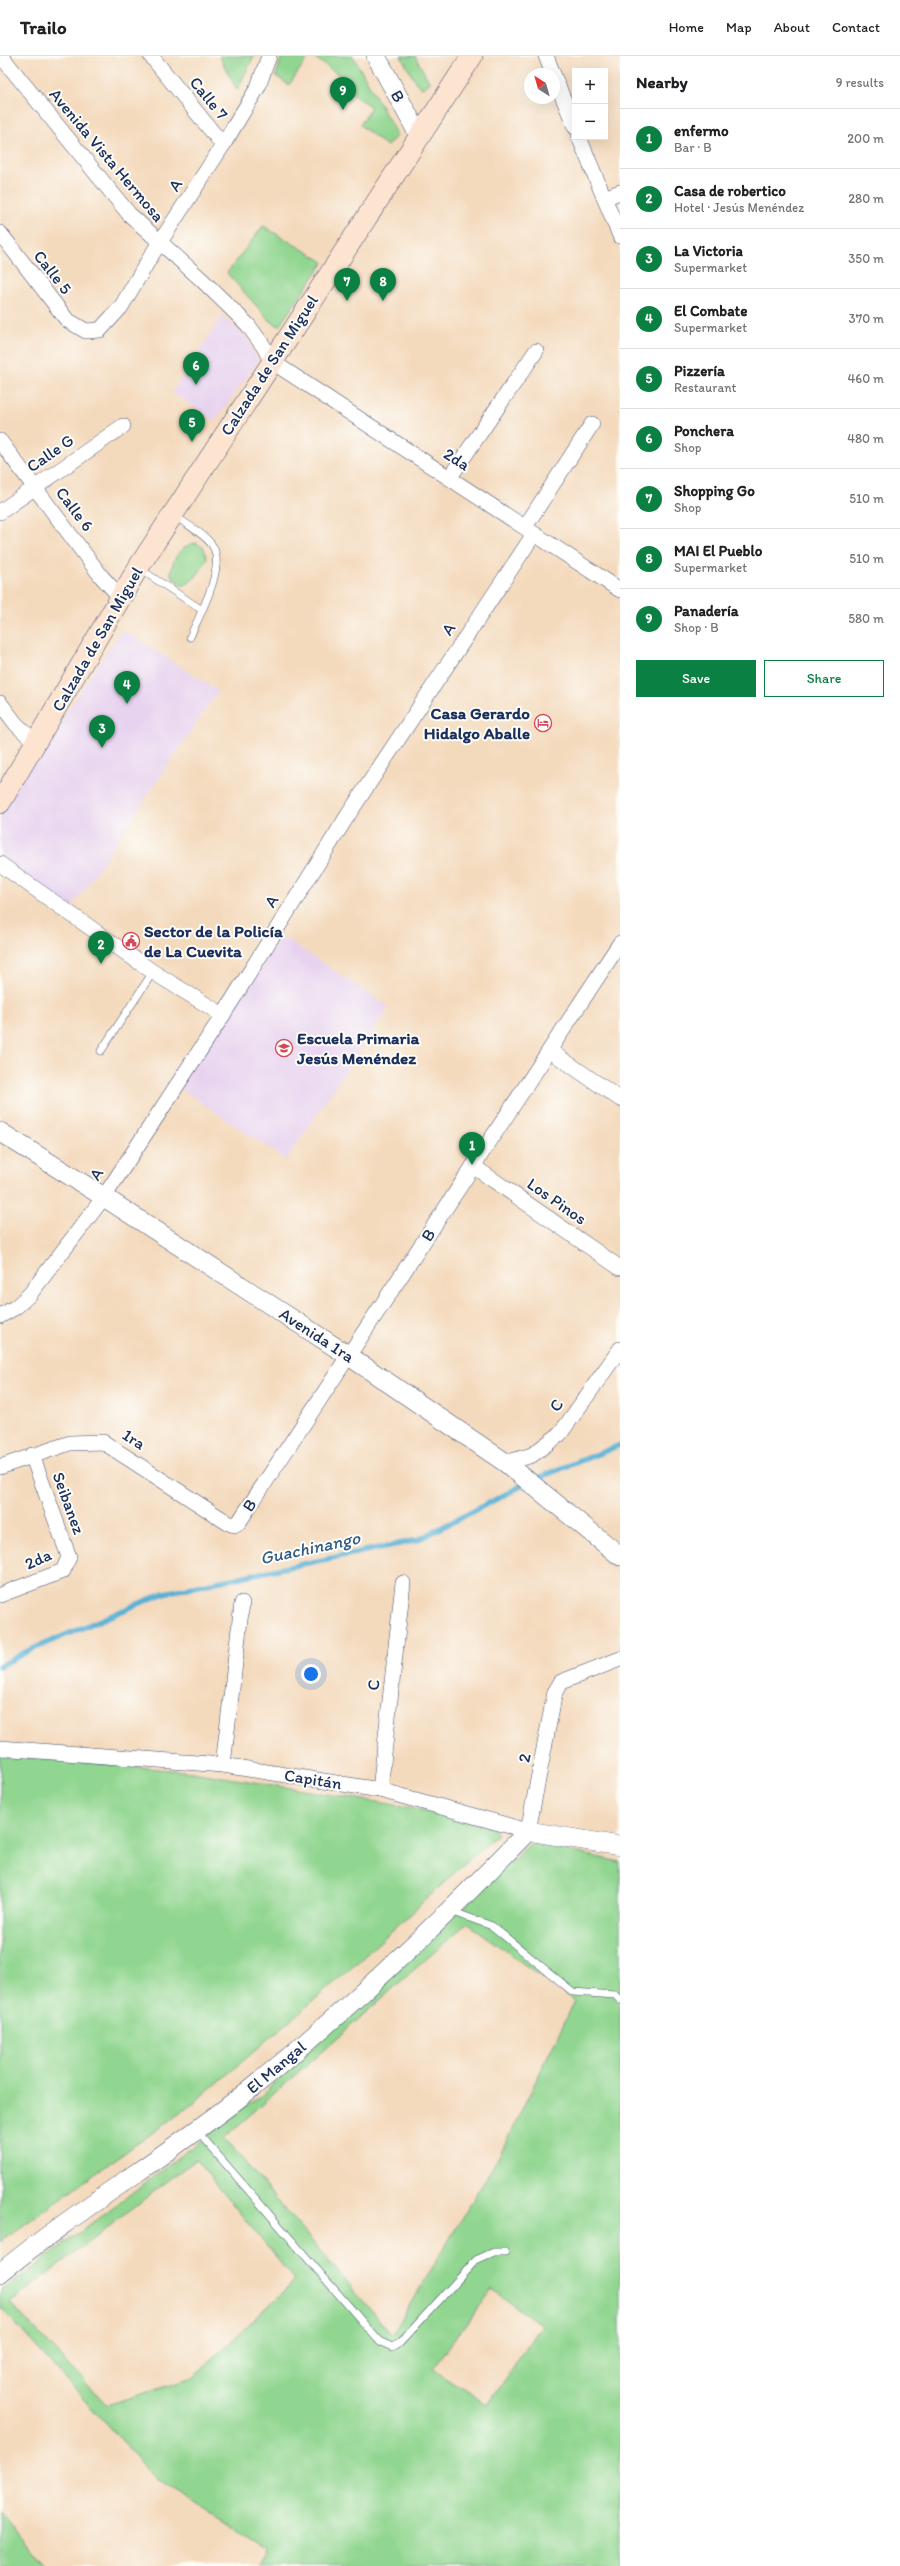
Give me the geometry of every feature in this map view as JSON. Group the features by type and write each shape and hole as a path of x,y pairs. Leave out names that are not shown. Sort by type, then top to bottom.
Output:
{"main road":[{"name":"Calzada de San Miguel","path":"0,803 138,568 172,514 472,56"}],"street":[{"name":"Avenida Vista Hermosa","path":"1,56 129,214 159,243 202,280 248,325 264,347 271,361"},
{"name":"Calle 7","path":"151,56 223,145"},
{"name":"A","path":"80,329 93,332 107,325 121,308 159,243 223,145 258,87 269,56"},
{"name":"B","path":"376,56 420,137"},
{"path":"546,56 551,68"},
{"path":"560,90 572,120"},
{"path":"580,140 620,236"},
{"path":"604,198 620,192"},
{"name":"Calle 5","path":"0,233 57,308 80,329"},
{"path":"450,477 536,351"},
{"name":"2da","path":"271,361 450,477 620,590"},
{"name":"A","path":"0,1316 16,1307 30,1294 104,1197 223,1015 348,815 530,530 592,424"},
{"name":"Calle G","path":"0,512 123,426"},
{"name":"Calle 6","path":"0,441 101,576 121,598"},
{"path":"0,703 16,724 36,743"},
{"path":"0,864 153,972 223,1015"},
{"name":"B","path":"234,1525 239,1522 620,943"},
{"path":"550,1051 620,1099"},
{"name":"Avenida 1ra","path":"0,1132 104,1197 349,1356 513,1467 620,1556"},
{"name":"Los Pinos","path":"473,1166 620,1268"},
{"name":"C","path":"513,1467 560,1434 620,1349"},
{"name":"1ra","path":"0,1467 70,1443 103,1442 234,1525"},
{"name":"Seibanez","path":"32,1455 69,1557 67,1565"},
{"name":"2da","path":"0,1595 63,1571 67,1565"},
{"name":"C","path":"380,1790 403,1583"},
{"path":"223,1765 242,1603"},
{"name":"2","path":"528,1831 555,1692 561,1682 620,1659"},
{"name":"Capitán","path":"0,1748 223,1765 380,1790 528,1831 620,1846"},
{"name":"El Mangal","path":"0,2273 248,2091 312,2037 451,1911 528,1831"}],"lane":[{"path":"172,514 212,545 218,558 216,573 190,637"},
{"path":"138,568 202,610"},
{"path":"100,1051 153,972"},
{"path":"451,1911 492,1926 573,1992 615,1995 620,2000"},
{"path":"196,2129 379,2341 392,2347 400,2343 476,2260 494,2252 506,2252"}],"shaded area":[{"path":"222,316 246,337 258,361 215,421 172,392"},
{"path":"122,629 218,691 71,909 0,861 0,811"},
{"name":"Escuela Primaria Jesús Menéndez","path":"280,935 389,1007 286,1160 180,1088"}],"green space":[{"path":"219,56 254,56 237,90"},
{"path":"282,56 309,56 289,85 276,76"},
{"path":"312,56 353,56 397,135 387,146 360,125 371,107 345,88 348,81"},
{"path":"401,56 415,56 430,83 422,88 416,83"},
{"path":"263,226 324,262 279,326 269,320 227,273"},
{"path":"196,543 204,548 207,559 193,579 181,586 171,575 171,569 181,550 191,544"},
{"path":"0,1755 192,1772 414,1808 491,1827 497,1834 348,1971 194,2103 0,2242"},
{"path":"531,1843 620,1862 620,2566 259,2566 264,2546 156,2479 2,2309 0,2311 0,2292 262,2095","holes":["467,1923 575,2001 498,2158 392,2335 224,2138","196,2159 295,2281 192,2378 107,2405 10,2303","492,2290 542,2325 488,2405 432,2369"]},
{"path":"0,2513 44,2566 0,2565"}],"waterway":[{"name":"Guachinango","path":"533,1480 620,1445"},
{"name":"Guachinango","path":"0,1666 28,1651 164,1593 418,1540 525,1484"}],"place":[{"name":"Panadería","path":"343,110"},
{"name":"Shopping Go","path":"347,301"},
{"name":"MAI El Pueblo","path":"383,301"},
{"name":"Ponchera","path":"196,385"},
{"name":"Pizzería","path":"192,442"},
{"name":"El Combate","path":"127,704"},
{"name":"Casa Gerardo Hidalgo Aballe","path":"543,723"},
{"name":"La Victoria","path":"102,748"},
{"name":"Sector de la Policía de La Cuevita","path":"131,941"},
{"name":"Casa de robertico","path":"101,964"},
{"name":"Escuela Primaria Jesús Menéndez","path":"284,1048"},
{"name":"enfermo","path":"472,1165"}]}
